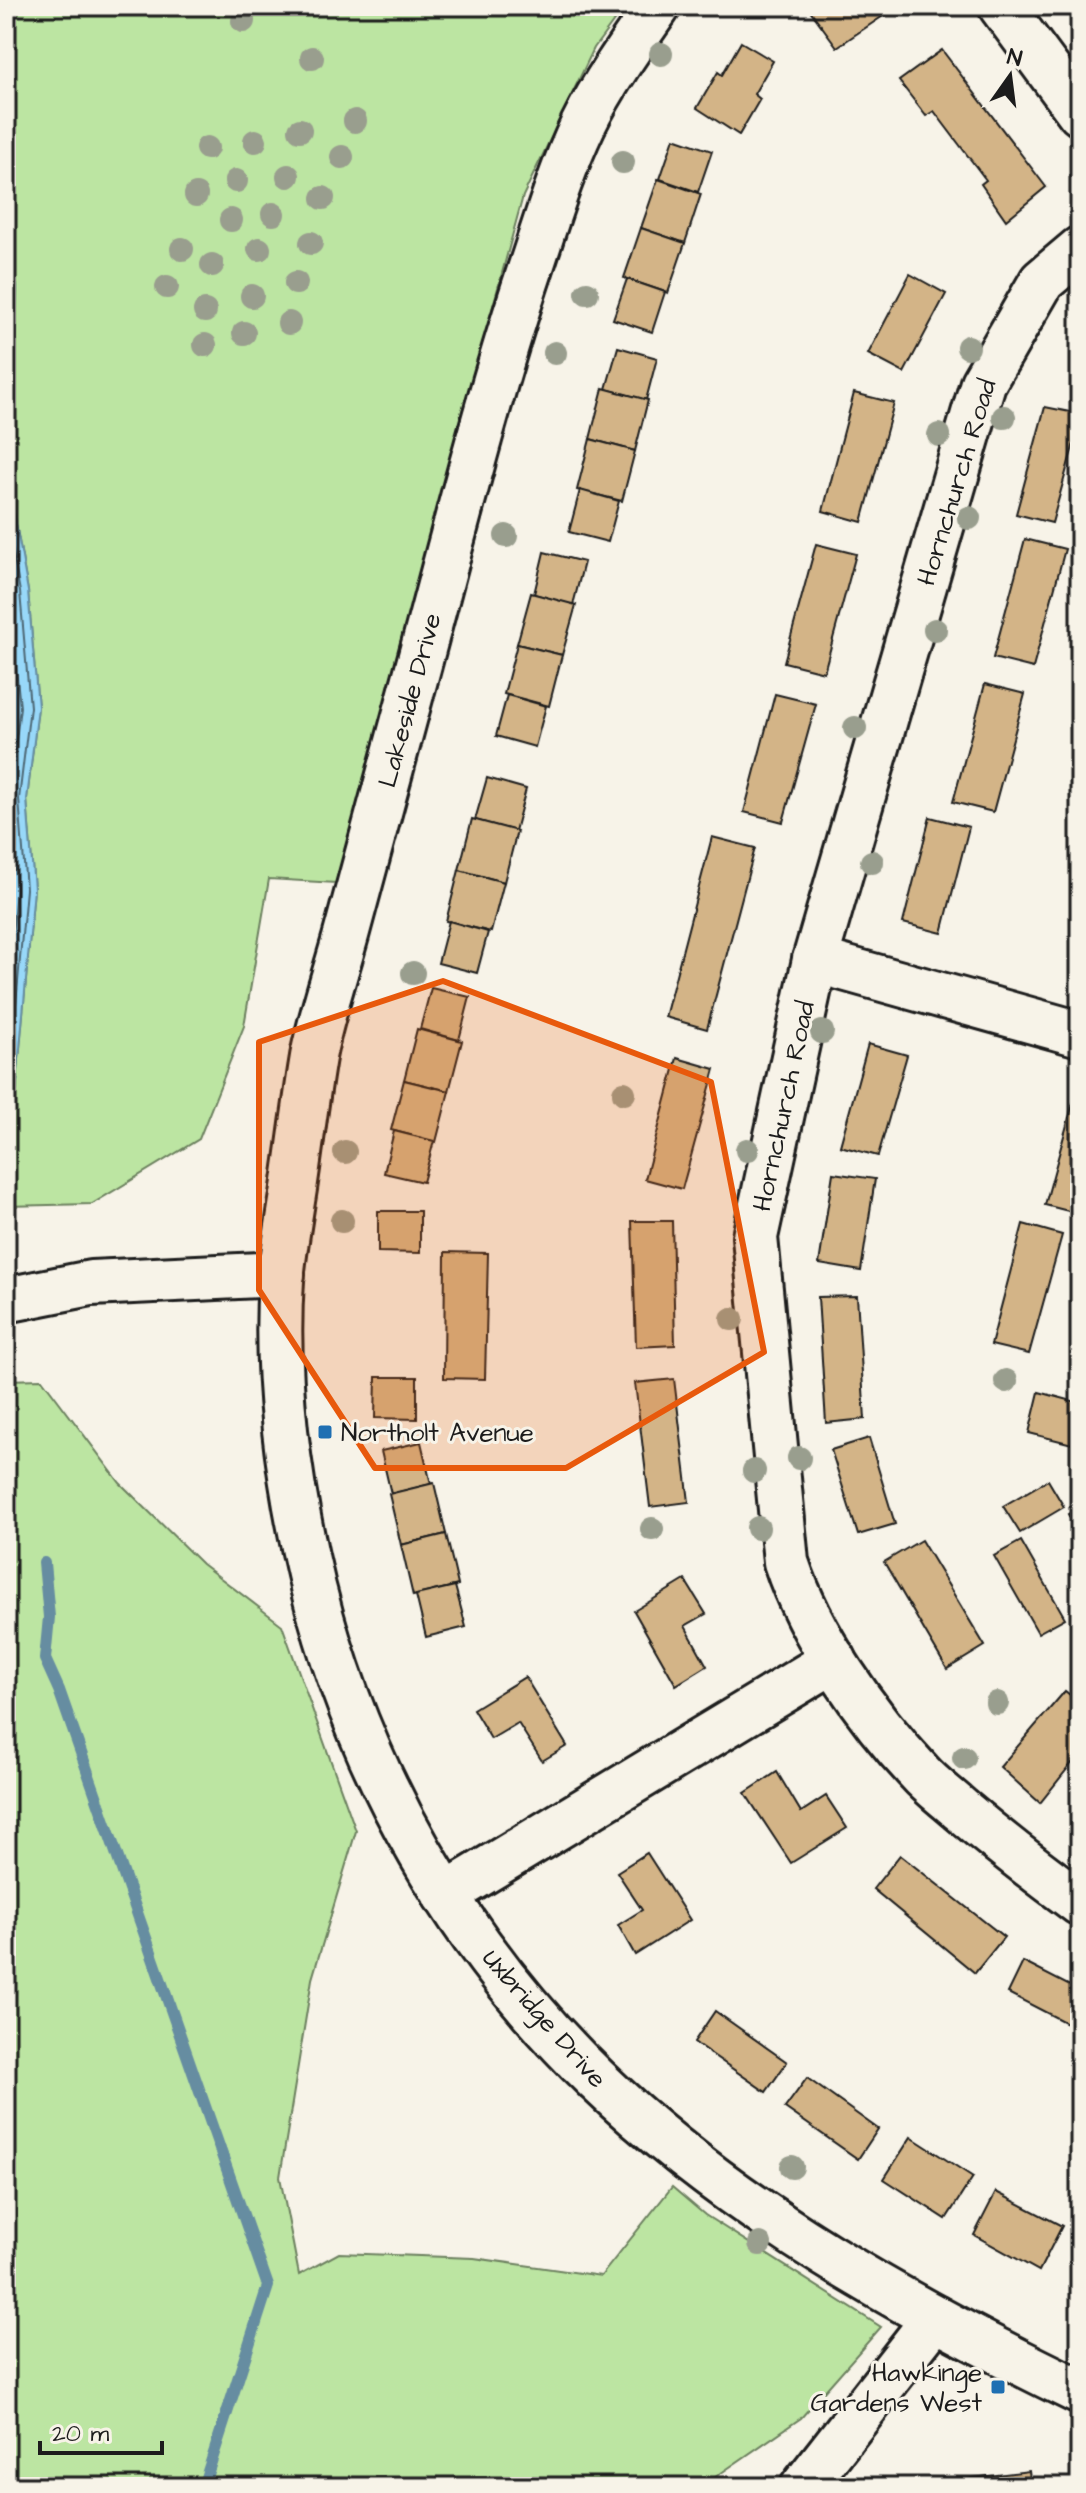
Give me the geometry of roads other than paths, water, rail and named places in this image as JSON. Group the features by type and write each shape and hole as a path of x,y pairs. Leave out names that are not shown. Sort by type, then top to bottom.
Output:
{"street":[{"name":"Lakeside Drive","path":"285,1427 280,1371 282,1274 314,1051 508,336 554,199 584,123 658,6"},
{"path":"1001,6 1080,113"},
{"name":"Hornchurch Road","path":"1080,249 1042,281 983,383 815,960 755,1237 786,1562 805,1611 872,1716 920,1773 1009,1851 1080,1903"},
{"path":"815,960 1080,1034"},
{"path":"6,1300 91,1283 282,1274"},
{"name":"Uxbridge Drive","path":"285,1427 301,1533 322,1621 357,1725 417,1850 445,1895 535,2014 628,2109 703,2169 772,2218 935,2318 1080,2392"},
{"path":"445,1895 834,1660"},
{"path":"803,2487 935,2318"}],"water":[{"path":"6,262 17,286 14,358 6,431"},
{"path":"6,468 28,591 38,707 27,799 34,889 16,1094 6,1098"}],"waterway":[{"path":"44,1563 49,1617 45,1659 59,1690 268,2286 203,2487"}],"place":[{"name":"Northolt Avenue","path":"325,1432"},
{"name":"Hawkinge Gardens West","path":"998,2387"}]}
